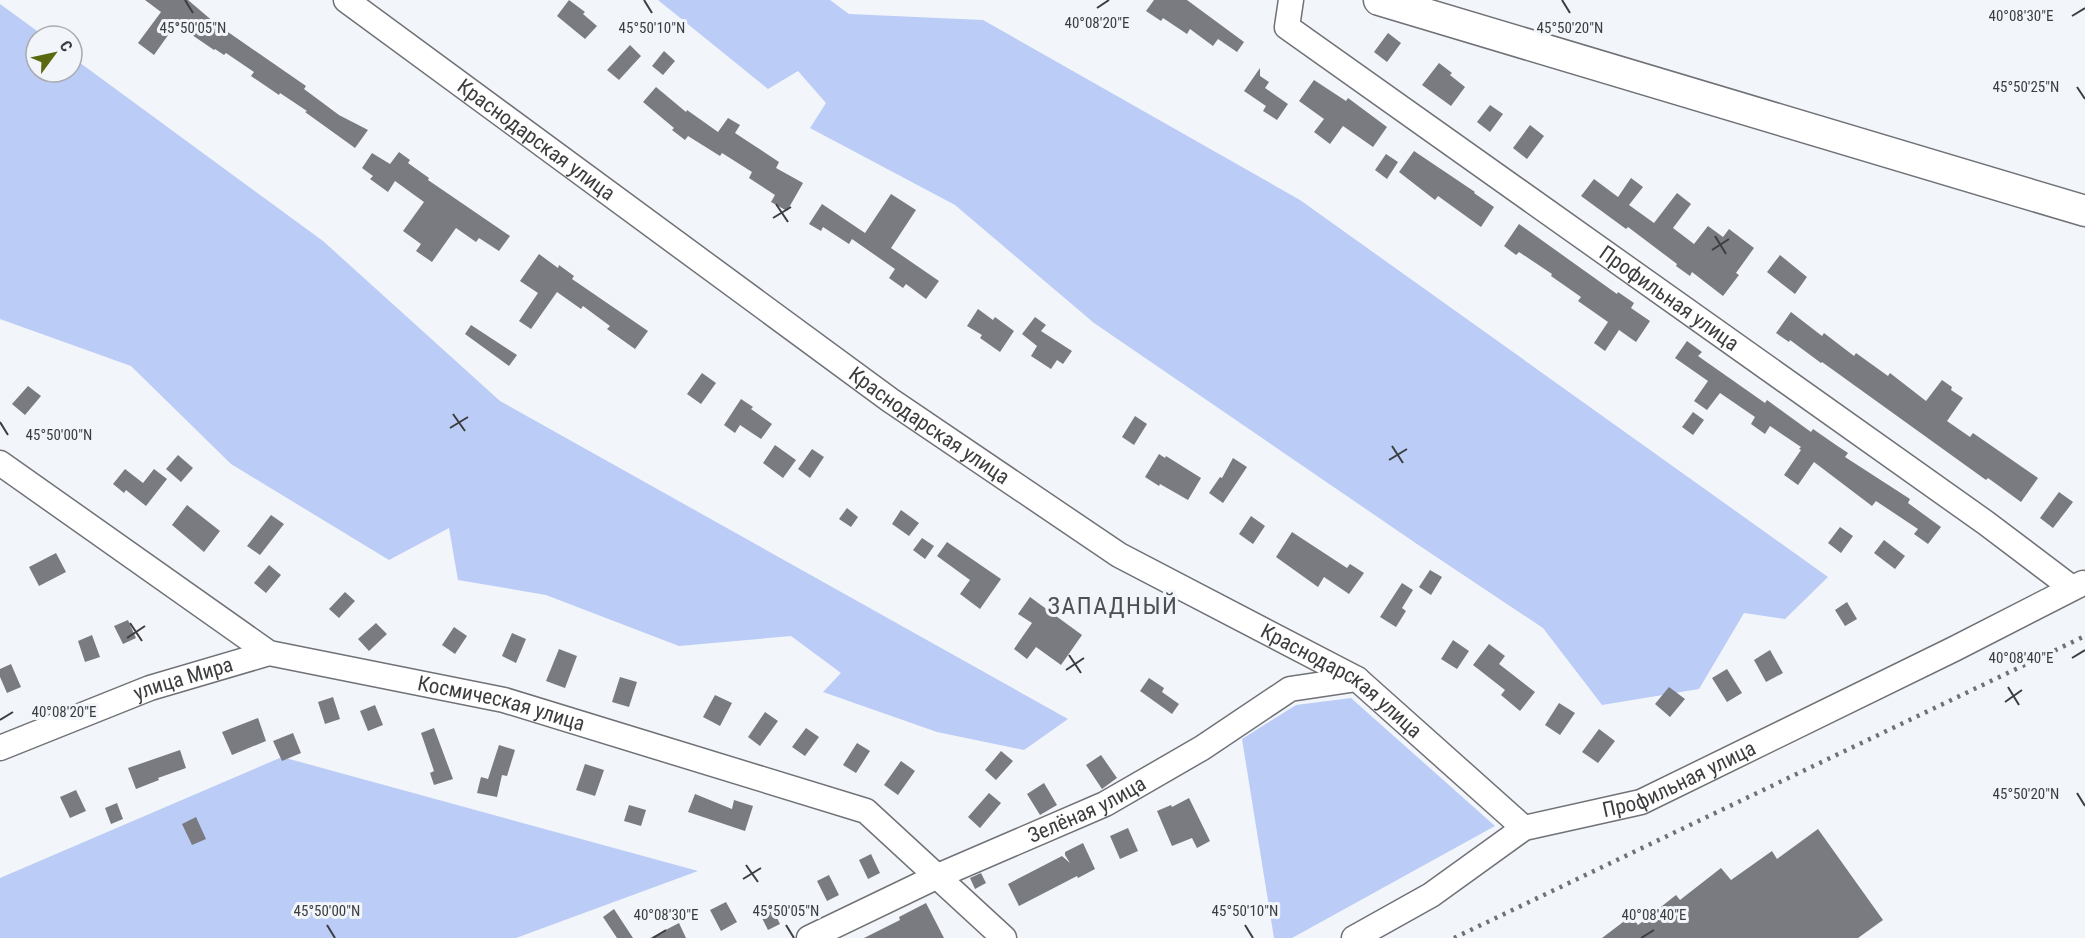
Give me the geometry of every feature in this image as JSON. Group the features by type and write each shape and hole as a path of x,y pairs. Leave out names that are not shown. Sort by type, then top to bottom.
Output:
{"main road":[{"path":"1379,0 2085,211"}],"street":[{"name":"Краснодарская улица","path":"346,0 890,400 1110,549 1357,680 1524,828"},
{"name":"Профильная улица","path":"1290,0 1287,27 1986,523 2078,585 1954,649 1641,802 1524,828 1431,895 1354,938"},
{"name":"Космическая улица","path":"0,463 269,653 504,700 866,811 1004,938"},
{"name":"улица Мира","path":"0,748 150,688 269,653"},
{"name":"Зелёная улица","path":"809,938 938,876 1105,804 1202,748 1290,689 1357,680"}],"shaded area":[{"path":"658,0 830,0 849,14 983,20 1300,200 1828,577 1785,619 1744,613 1699,689 1602,705 1543,628 1094,323 955,205 810,128 826,103 798,71 768,89"},
{"path":"0,4 28,24 24,24 24,84 84,84 84,66 323,241 500,401 1068,719 1024,750 937,732 823,692 841,673 791,636 679,646 546,595 458,580 449,528 389,560 231,464 131,366 0,319"},
{"path":"1351,698 1495,826 1292,938 1274,938 1242,739 1296,705"},
{"path":"282,757 698,871 516,938 0,938 0,878"}],"building":[{"path":"145,0 188,0 215,23 306,86 304,89 339,115 368,130 355,148 305,112 307,111 251,76 254,72 226,53 224,55 214,50 176,24 154,55 138,43 161,12"},
{"path":"569,0 585,12 583,14 597,26 585,39 557,16"},
{"path":"1154,0 1187,0 1244,42 1237,52 1218,39 1213,46 1190,29 1187,34 1163,18 1161,21 1146,11"},
{"path":"1388,33 1401,43 1387,62 1374,52"},
{"path":"630,45 641,56 619,80 607,70"},
{"path":"664,51 675,61 663,75 652,66"},
{"path":"1439,63 1465,87 1451,106 1422,85"},
{"path":"1260,68 1260,76 1269,82 1265,88 1288,104 1277,120 1263,111 1266,106 1244,91"},
{"path":"1314,80 1346,101 1348,98 1387,127 1373,147 1343,126 1330,144 1314,132 1324,119 1299,101"},
{"path":"656,87 686,112 687,110 718,132 728,118 740,125 735,133 779,162 776,168 803,183 787,211 771,202 775,195 749,178 752,172 722,153 720,156 688,136 685,140 672,130 674,128 643,102"},
{"path":"1490,105 1503,114 1490,132 1477,122"},
{"path":"1530,125 1544,136 1527,159 1513,148"},
{"path":"1414,151 1494,207 1481,227 1438,196 1435,200 1399,172"},
{"path":"399,152 410,160 408,163 429,178 428,180 510,236 499,251 479,238 476,242 456,228 432,262 416,251 421,244 403,231 424,202 395,181 388,192 370,179 373,176 362,168 372,153 390,164"},
{"path":"1386,154 1398,162 1387,179 1375,170"},
{"path":"1631,178 1643,187 1629,205 1654,223 1677,193 1691,204 1673,228 1694,244 1708,226 1723,237 1729,229 1754,248 1736,273 1739,275 1723,296 1692,272 1690,276 1628,227 1626,229 1581,196 1594,179 1618,197"},
{"path":"891,194 916,210 891,248 939,281 926,299 906,284 903,288 889,278 895,269 852,239 849,244 823,227 821,231 809,224 822,204 865,233"},
{"path":"1519,224 1617,294 1618,292 1634,303 1631,308 1650,321 1636,342 1619,330 1605,351 1594,343 1608,322 1578,301 1581,297 1551,276 1552,274 1519,252 1516,255 1504,246"},
{"path":"539,254 558,268 559,265 574,276 572,279 648,331 635,349 607,329 610,326 583,306 581,309 557,292 531,329 519,321 538,293 520,281"},
{"path":"1780,255 1807,277 1795,294 1767,272"},
{"path":"978,309 993,320 995,317 1014,331 1000,352 980,338 982,335 967,326"},
{"path":"1791,312 1822,336 1824,333 1854,356 1856,353 1888,376 1890,373 1926,401 1942,380 1952,387 1951,390 1963,398 1947,421 1970,437 1973,433 2038,478 2021,502 1988,478 1986,480 1822,362 1776,333"},
{"path":"1035,317 1046,325 1041,331 1072,351 1063,364 1057,360 1051,369 1031,356 1037,346 1022,334"},
{"path":"471,325 517,355 509,366 465,334"},
{"path":"1687,341 1702,352 1698,356 1765,403 1767,400 1811,432 1813,429 1848,453 1845,457 1910,499 1908,503 1941,527 1928,544 1914,534 1918,529 1876,501 1872,506 1814,462 1798,485 1784,475 1801,447 1770,426 1765,434 1751,424 1755,417 1720,393 1707,410 1694,401 1708,381 1675,358"},
{"path":"702,373 716,383 701,404 687,394"},
{"path":"28,386 41,396 25,415 12,404"},
{"path":"741,399 772,424 761,439 740,425 735,433 724,425"},
{"path":"1693,412 1704,420 1693,435 1682,427"},
{"path":"1135,416 1147,424 1134,445 1122,437"},
{"path":"775,445 796,460 783,478 763,463"},
{"path":"812,449 824,457 810,478 798,469"},
{"path":"1159,454 1201,478 1188,500 1145,477"},
{"path":"178,455 193,468 181,482 166,469"},
{"path":"1233,458 1247,467 1223,503 1209,493 1220,477 1222,478"},
{"path":"125,469 143,483 154,469 167,479 146,506 126,490 124,493 113,484"},
{"path":"2059,492 2073,502 2053,528 2040,518"},
{"path":"187,505 220,531 204,552 172,525"},
{"path":"847,508 858,517 851,527 839,519"},
{"path":"901,510 919,523 909,536 892,524"},
{"path":"271,515 284,524 260,555 247,546"},
{"path":"1251,516 1265,526 1253,544 1239,534"},
{"path":"1840,527 1853,536 1841,553 1828,543"},
{"path":"1292,532 1347,568 1350,564 1364,573 1349,594 1324,577 1318,587 1276,557"},
{"path":"922,538 934,546 925,559 913,550"},
{"path":"1884,540 1905,556 1895,569 1874,553"},
{"path":"947,542 1001,579 980,609 960,594 970,580 937,556"},
{"path":"56,553 66,572 39,586 29,567"},
{"path":"269,565 281,575 266,593 254,583"},
{"path":"1430,570 1442,577 1431,595 1419,587"},
{"path":"1402,583 1413,590 1402,608 1406,611 1396,627 1380,617"},
{"path":"345,592 355,601 339,618 329,609"},
{"path":"1030,597 1082,635 1061,665 1036,647 1027,659 1014,649 1032,623 1018,614"},
{"path":"1847,602 1857,619 1845,626 1835,610"},
{"path":"128,620 136,638 123,644 114,626"},
{"path":"376,623 387,634 369,651 358,639"},
{"path":"454,627 467,636 455,654 442,645"},
{"path":"512,633 526,639 516,663 502,656"},
{"path":"92,635 100,657 85,662 78,641"},
{"path":"1453,640 1469,651 1457,669 1441,659"},
{"path":"1489,644 1505,656 1499,664 1535,692 1520,711 1501,695 1505,690 1473,665"},
{"path":"559,649 577,656 565,688 546,681"},
{"path":"1770,650 1783,673 1766,682 1754,660"},
{"path":"11,664 21,687 7,693 0,677 0,669"},
{"path":"1727,669 1742,693 1727,702 1712,678"},
{"path":"620,677 637,682 629,707 612,702"},
{"path":"1149,678 1164,688 1162,692 1179,704 1172,714 1140,691"},
{"path":"1669,687 1685,699 1670,717 1655,704"},
{"path":"715,695 732,703 720,726 703,717"},
{"path":"333,697 340,719 325,724 318,702"},
{"path":"1559,703 1575,713 1560,735 1545,725"},
{"path":"375,705 383,725 368,731 360,711"},
{"path":"765,712 778,721 760,746 748,737"},
{"path":"258,718 266,741 232,755 222,732"},
{"path":"434,728 453,779 434,785 430,773 434,771 421,733"},
{"path":"806,728 819,737 805,756 792,747"},
{"path":"1599,729 1615,741 1598,763 1582,752"},
{"path":"293,733 301,753 282,761 273,741"},
{"path":"857,743 870,751 856,773 843,765"},
{"path":"499,745 515,750 507,776 502,775 497,797 477,793 481,777 488,779"},
{"path":"180,750 186,768 136,789 128,768"},
{"path":"1001,751 1013,761 996,780 985,770"},
{"path":"1101,755 1117,778 1102,789 1086,765"},
{"path":"901,761 915,771 898,795 884,785"},
{"path":"585,764 604,770 595,796 576,790"},
{"path":"1044,783 1057,805 1040,815 1027,794"},
{"path":"76,790 86,811 70,818 60,797"},
{"path":"989,793 1001,803 980,828 968,817"},
{"path":"695,794 732,809 734,800 753,806 745,831 688,812"},
{"path":"1189,798 1210,841 1197,848 1192,838 1172,846 1157,811 1171,805 1172,807"},
{"path":"117,803 123,819 111,824 105,808"},
{"path":"629,805 646,810 641,826 624,821"},
{"path":"196,817 206,839 192,845 182,824"},
{"path":"1128,828 1138,851 1120,859 1110,836"},
{"path":"1818,829 1883,920 1858,938 1602,938 1631,916 1638,925 1676,895 1680,900 1721,868 1731,880 1772,851 1777,859"},
{"path":"1083,843 1095,869 1019,906 1008,884 1062,856 1070,863 1065,852"},
{"path":"871,854 880,873 868,879 859,860"},
{"path":"981,873 986,883 975,889 970,878"},
{"path":"829,875 839,895 827,901 817,881"},
{"path":"726,902 737,922 721,931 710,910"},
{"path":"769,902 780,924 768,930 757,908"},
{"path":"926,903 944,938 864,938 900,920 899,917"},
{"path":"614,909 633,938 617,938 603,917"},
{"path":"679,923 686,938 650,938"}],"railway":[{"path":"1454,938 2085,636"}],"district":[{"name":"ЗАПАДНЫЙ","path":"1113,606"}]}
